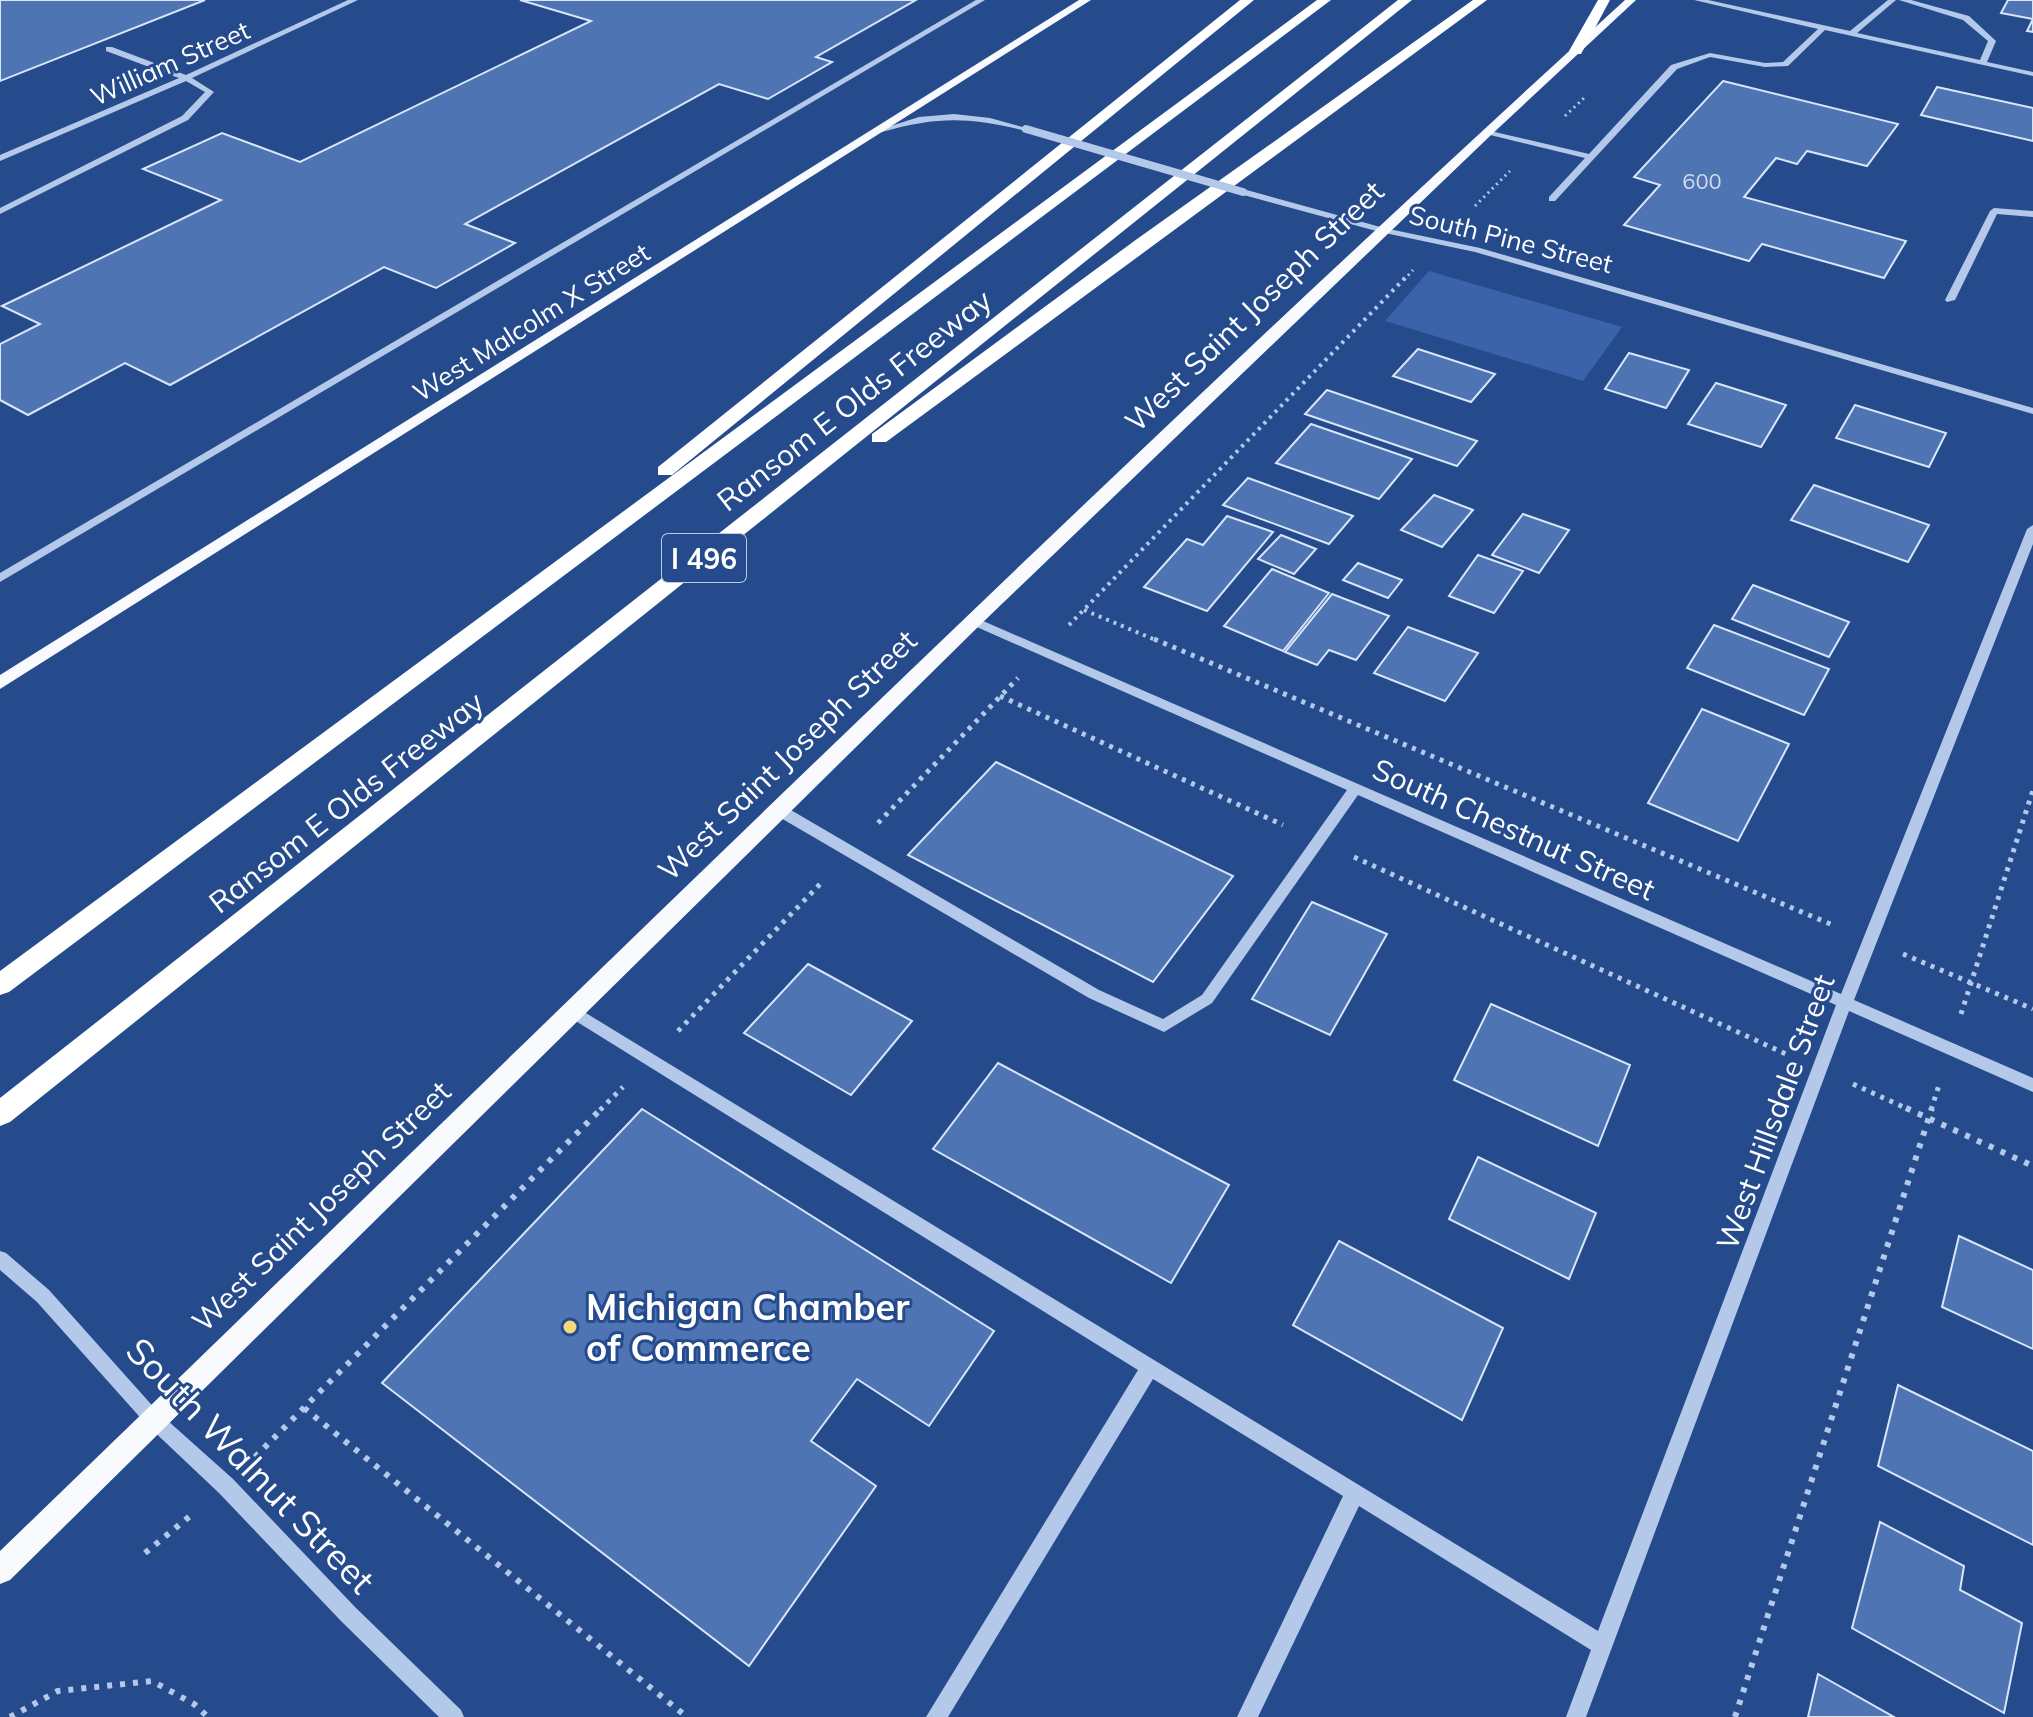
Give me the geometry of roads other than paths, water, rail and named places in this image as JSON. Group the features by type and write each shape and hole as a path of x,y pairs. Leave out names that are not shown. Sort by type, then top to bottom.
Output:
{"highway":[{"path":"433,661 810,352 1248,0"},
{"name":"Ransom E Olds Freeway","path":"0,985 1325,0"},
{"name":"Ransom E Olds Freeway","path":"0,1114 1406,0"},
{"path":"614,629 957,382 1207,195 1481,0"},
{"path":"1576,51 1604,0"}],"main road":[{"name":"West Malcolm X Street","path":"0,683 1086,0"},
{"name":"West Saint Joseph Street","path":"0,1570 152,1418 974,621 1383,230 1631,0"}],"street":[{"name":"William Street","path":"0,158 186,78 354,0"},
{"path":"0,578 981,0"},
{"path":"1698,0 2033,74"},
{"path":"1851,34 1892,0"},
{"path":"1903,0 1966,18 1992,41 1983,63"},
{"path":"1552,199 1674,67 1710,55 1765,65 1785,64 1823,28"},
{"path":"0,211 185,118 210,92 186,78 109,49"},
{"name":"South Pine Street","path":"882,130 916,119 949,115 981,116 1383,230 1522,262 2033,411"},
{"path":"1486,133 1590,157"},
{"path":"1950,300 1994,211 2033,214"},
{"name":"West Hillsdale Street","path":"1576,1717 1845,1002 2033,529"},
{"name":"South Chestnut Street","path":"974,621 2033,1085"},
{"path":"779,810 1094,994 1164,1026 1207,999 1356,788"},
{"path":"571,1011 1604,1646"},
{"name":"South Walnut Street","path":"0,1259 43,1296 152,1418 226,1486 348,1614 454,1717"},
{"path":"936,1717 1150,1367"},
{"path":"1247,1717 1355,1493"}],"place":[{"name":"Michigan Chamber of Commerce","path":"570,1327"}]}
